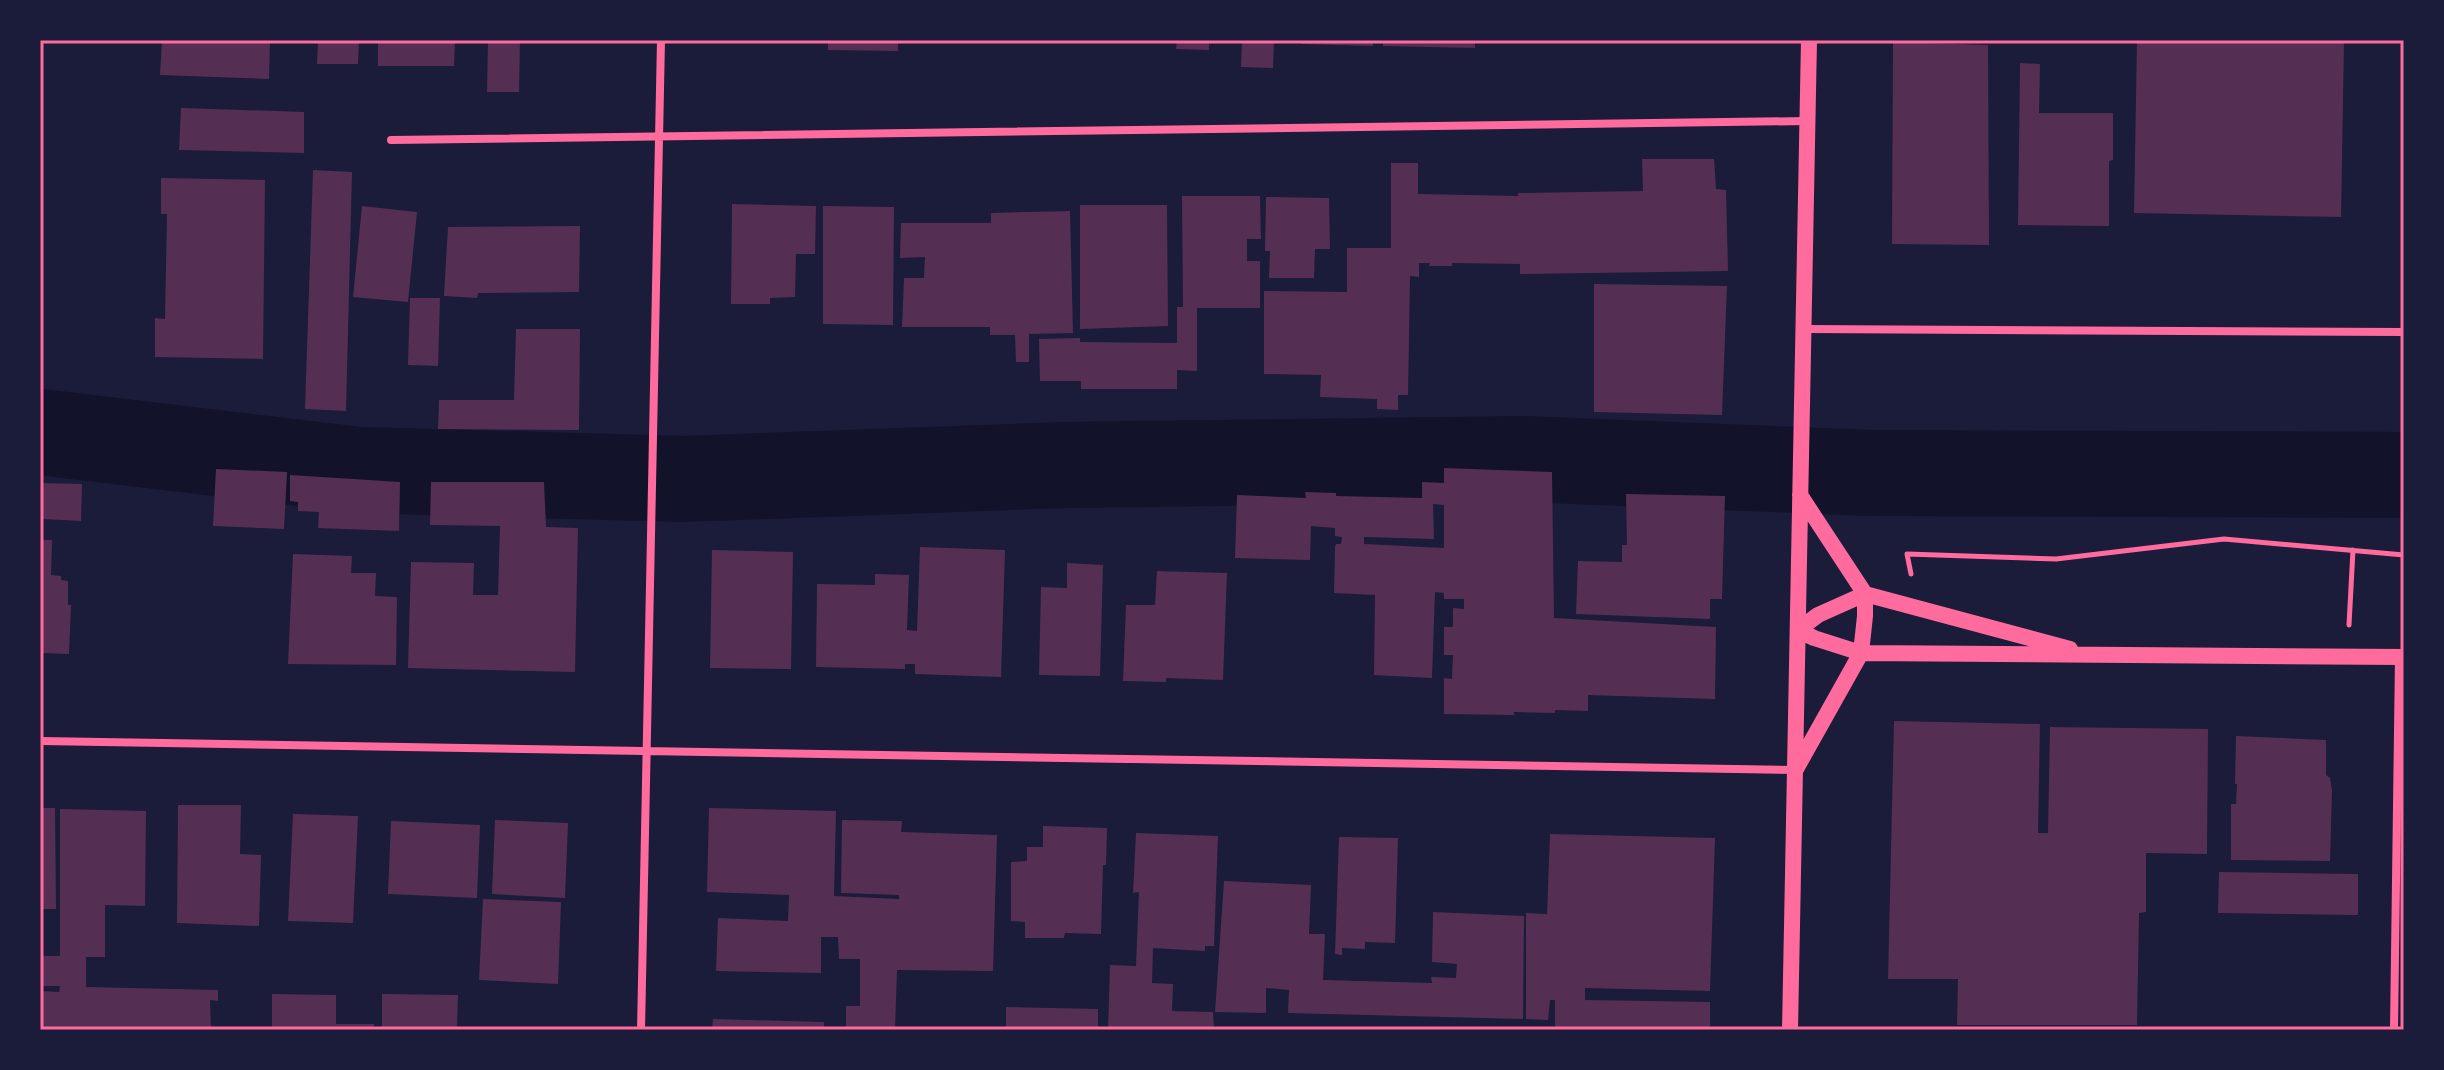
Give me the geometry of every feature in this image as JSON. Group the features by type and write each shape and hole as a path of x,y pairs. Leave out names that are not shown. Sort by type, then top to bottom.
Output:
{"main road":[{"path":"1790,1030 1809,40"},
{"path":"1795,770 1861,653 1865,594 1800,495"},
{"path":"1798,630 1818,615 1865,594 2091,654"},
{"path":"1798,630 1861,653 2401,657"}],"street":[{"path":"641,1030 661,40"},
{"path":"391,140 1807,121"},
{"path":"1803,329 2404,332"},
{"path":"2394,1030 2401,657"},
{"path":"40,741 1795,770"}],"path":[{"path":"1917,608 1907,554 2056,559 2224,539 2404,555"},
{"path":"2348,657 2353,550"}],"building":[{"path":"162,40 270,40 269,79 160,75"},
{"path":"318,40 359,40 358,64 317,64"},
{"path":"378,40 455,40 454,66 378,66"},
{"path":"488,40 520,40 519,92 487,92"},
{"path":"828,40 898,40 898,51 828,50"},
{"path":"1177,40 1209,40 1209,50 1176,49"},
{"path":"1242,40 1274,40 1273,68 1241,67"},
{"path":"1296,40 1373,40 1373,46 1302,44"},
{"path":"1383,40 1475,40 1475,48 1383,46"},
{"path":"2137,40 2344,40 2341,217 2134,213"},
{"path":"1893,42 1988,45 1989,245 1892,244"},
{"path":"2020,63 2040,64 2039,113 2113,113 2109,226 2018,225"},
{"path":"181,108 304,112 304,153 179,150"},
{"path":"1642,159 1714,159 1716,189 1726,190 1728,271 1520,274 1520,264 1452,263 1452,266 1429,266 1430,263 1419,263 1419,277 1410,276 1408,395 1398,395 1398,410 1377,409 1377,399 1320,397 1321,375 1264,374 1264,291 1347,292 1347,248 1391,248 1391,163 1418,163 1418,194 1518,196 1518,193 1643,191"},
{"path":"313,170 352,172 346,411 305,409"},
{"path":"161,178 265,180 263,359 155,357 155,318 165,319 167,214 161,214"},
{"path":"1182,196 1260,196 1261,239 1247,239 1247,261 1260,261 1260,308 1197,308 1197,371 1177,370 1177,389 1081,389 1081,381 1040,381 1039,339 1177,343 1177,307 1183,307"},
{"path":"1266,197 1329,198 1330,249 1315,249 1314,278 1269,278 1270,251 1265,251"},
{"path":"732,204 816,206 815,254 796,254 795,297 770,298 770,304 731,304"},
{"path":"1080,205 1167,205 1168,326 1080,329"},
{"path":"362,206 417,212 408,302 353,297"},
{"path":"823,206 894,207 893,325 823,324"},
{"path":"1070,211 1073,333 1029,334 1029,362 1016,362 1015,335 990,335 990,327 902,327 904,278 924,278 925,257 900,258 901,223 991,223 991,213"},
{"path":"580,226 579,292 478,293 477,298 444,296 448,227"},
{"path":"1594,284 1727,286 1722,415 1594,412"},
{"path":"410,298 440,298 438,366 408,365"},
{"path":"516,329 580,329 579,430 438,429 439,400 514,400"},
{"path":"1444,468 1552,472 1554,618 1716,627 1715,699 1588,695 1588,711 1514,712 1514,715 1444,714 1444,678 1452,679 1453,655 1444,655 1444,627 1453,627 1453,608 1464,609 1464,599 1444,599 1444,593 1435,592 1432,678 1374,675 1375,595 1334,593 1335,547 1341,544 1342,537 1335,536 1335,528 1311,526 1310,560 1235,558 1237,495 1306,498 1305,492 1336,493 1336,496 1422,498 1422,482 1444,483","holes":["1433,504 1444,505 1444,548 1364,544 1364,537 1434,539"]},
{"path":"216,469 287,472 284,529 213,526"},
{"path":"290,475 400,482 399,531 318,528 319,512 298,511 298,502 290,501"},
{"path":"431,482 544,482 546,527 578,528 575,672 408,668 411,562 474,563 473,595 498,595 500,526 430,525"},
{"path":"40,483 82,484 81,521 43,519 40,525"},
{"path":"1626,494 1725,496 1722,599 1710,599 1710,619 1576,614 1578,561 1622,562 1622,545 1627,545"},
{"path":"40,540 52,540 51,575 68,581 68,605 71,605 69,654 40,653"},
{"path":"920,547 1005,550 1001,677 915,674 915,664 905,664 905,669 816,667 817,584 875,585 875,574 909,575 907,630 917,631"},
{"path":"712,550 793,552 791,669 710,668"},
{"path":"293,554 352,556 351,573 376,573 375,596 397,597 396,665 288,664"},
{"path":"1067,563 1103,565 1100,676 1039,675 1041,587 1067,588"},
{"path":"1157,571 1227,573 1223,680 1166,678 1166,682 1123,681 1126,605 1155,605"},
{"path":"1894,721 2040,724 2038,833 2048,833 2050,727 2208,729 2207,854 2146,853 2146,912 2139,913 2137,1025 1957,1025 1958,979 1888,979"},
{"path":"2236,736 2326,740 2326,775 2330,778 2332,791 2330,861 2231,860 2231,804 2236,804 2237,784"},
{"path":"178,805 241,805 240,854 261,855 259,926 177,923"},
{"path":"40,808 55,808 56,909 40,909"},
{"path":"709,808 836,811 834,896 899,899 899,895 841,893 842,820 902,821 901,832 997,835 993,971 897,970 895,1030 846,1030 846,1006 860,1006 860,959 839,959 838,937 821,937 821,973 716,971 718,918 788,921 789,895 707,892"},
{"path":"60,809 146,811 145,906 105,905 105,957 86,957 86,987 218,990 218,1001 210,1000 211,1030 40,1030 40,991 59,992 60,986 40,986 40,956 60,956"},
{"path":"293,814 358,816 353,923 288,921"},
{"path":"495,820 568,823 565,898 492,894"},
{"path":"391,821 480,825 477,898 388,894"},
{"path":"1043,826 1107,828 1101,934 1065,933 1064,938 1025,938 1025,922 1011,921 1011,862 1027,861 1027,847 1043,847"},
{"path":"1136,833 1218,836 1214,946 1205,946 1205,951 1153,948 1152,983 1173,984 1172,1011 1213,1012 1214,1030 1108,1030 1110,965 1136,966 1139,892 1133,893"},
{"path":"1550,834 1715,838 1710,991 1585,988 1585,1000 1710,1002 1710,1030 1555,1030 1555,1000 1550,1000 1548,1020 1526,1019 1526,913 1547,914"},
{"path":"1339,837 1398,838 1395,943 1365,942 1365,949 1342,948 1342,955 1335,954"},
{"path":"2219,872 2358,874 2358,915 2218,913"},
{"path":"1224,881 1311,885 1309,934 1325,934 1323,980 1432,983 1431,977 1456,978 1457,964 1432,962 1433,912 1524,916 1523,1019 1288,1013 1289,990 1266,988 1266,1013 1215,1012"},
{"path":"483,899 561,902 558,984 479,980"},
{"path":"272,994 336,995 336,1024 374,1024 374,1030 272,1030"},
{"path":"382,994 458,995 457,1030 382,1030"},
{"path":"1006,1007 1098,1009 1098,1030 1006,1030"},
{"path":"713,1019 824,1022 824,1030 712,1030"}],"waterway":[{"path":"40,432 359,470 683,479 1065,465 1523,459 1872,473 2404,475"}]}
